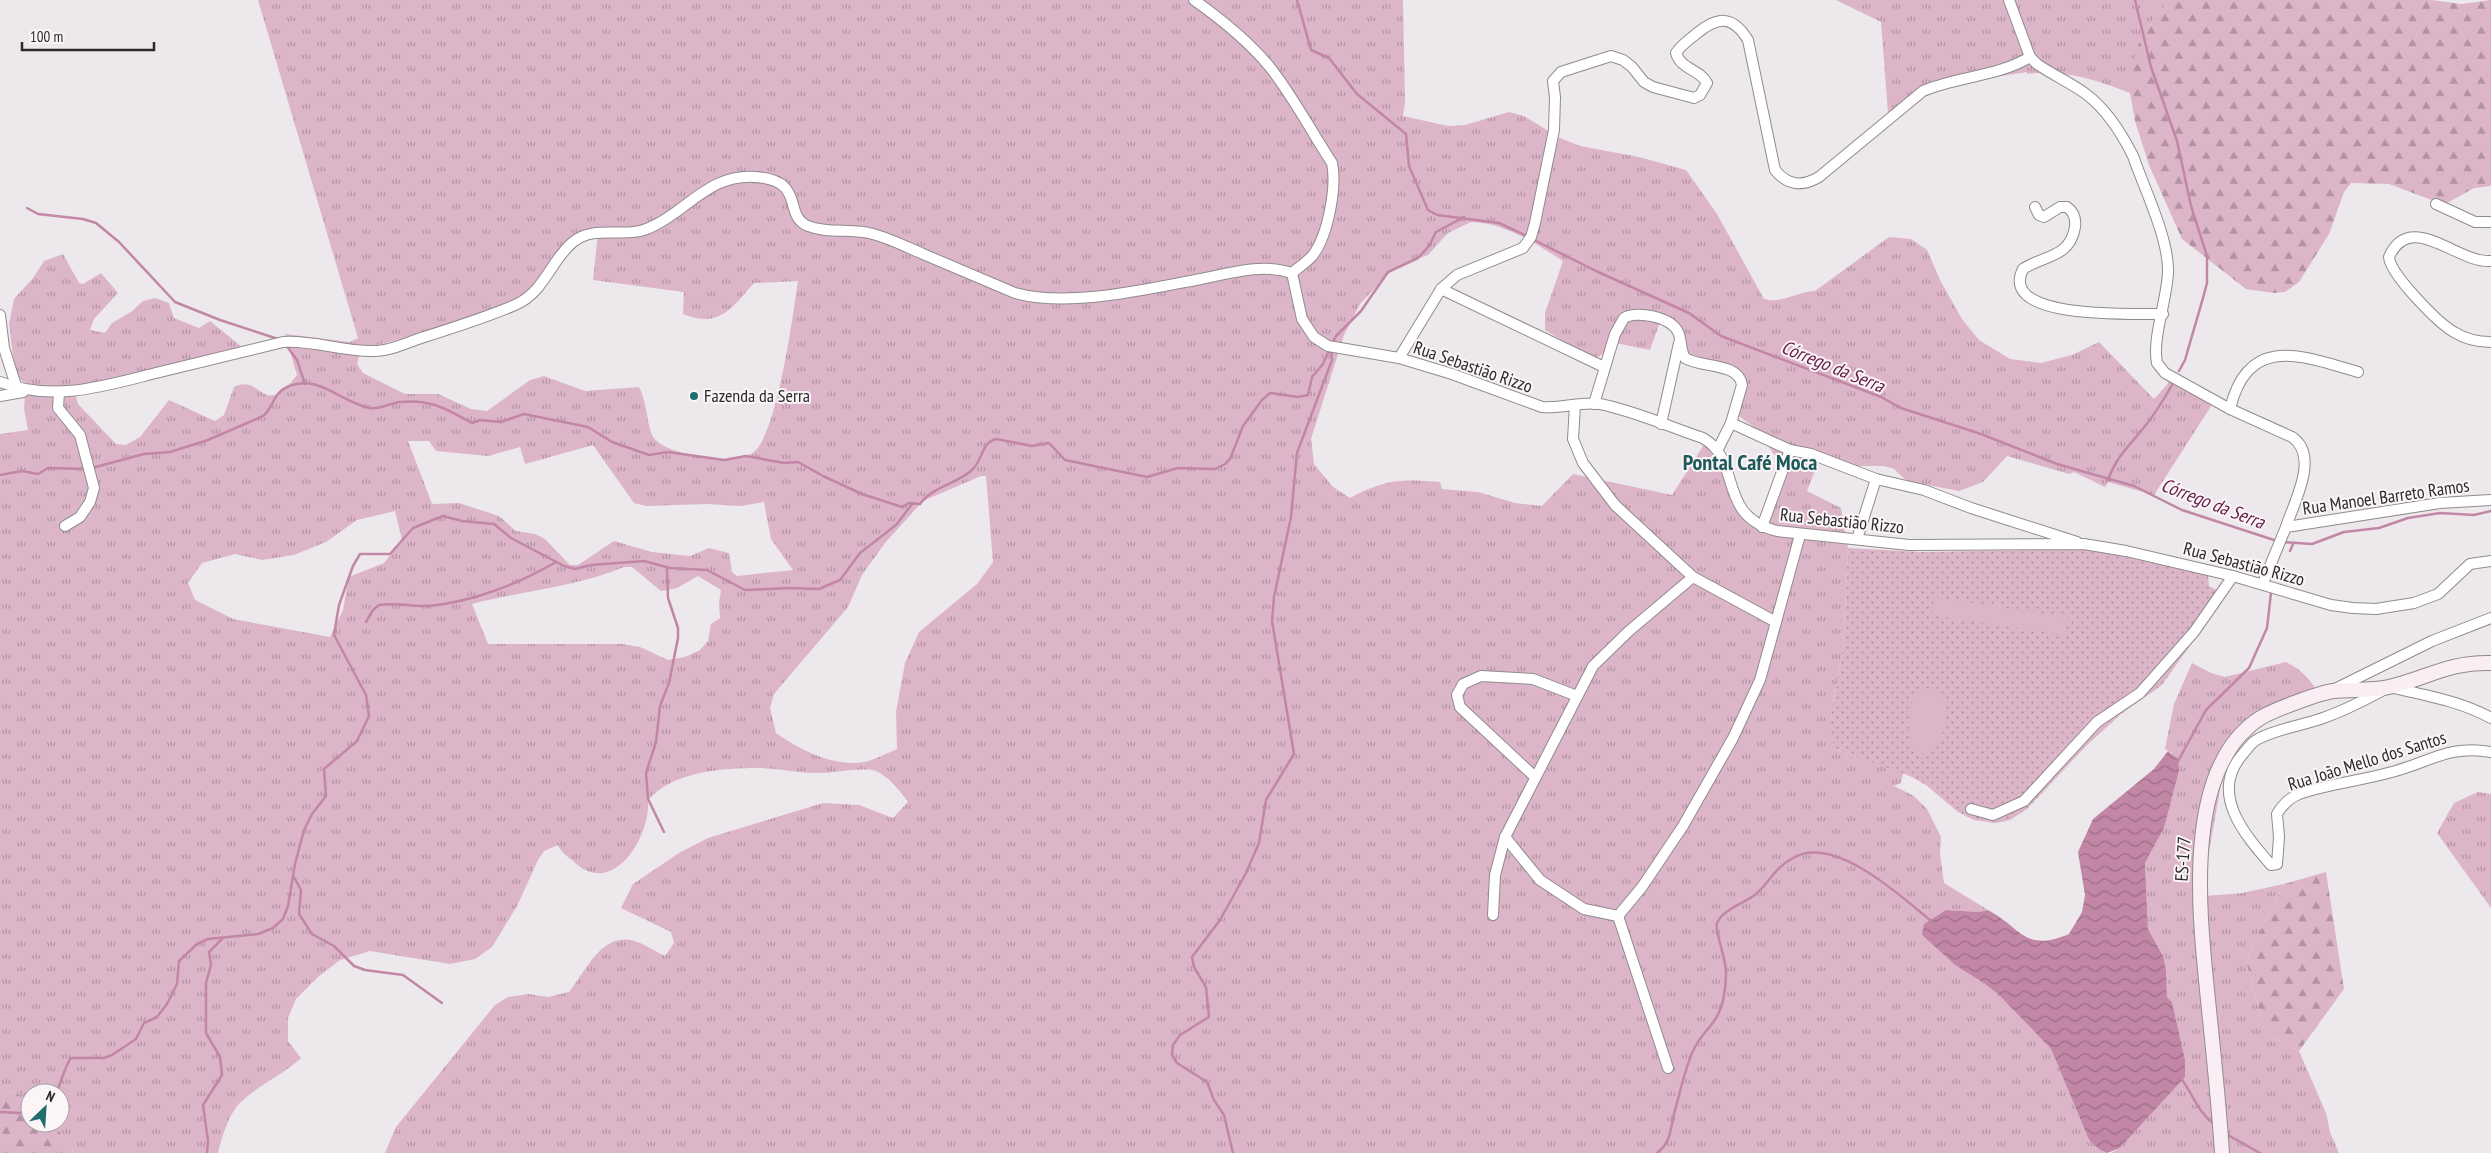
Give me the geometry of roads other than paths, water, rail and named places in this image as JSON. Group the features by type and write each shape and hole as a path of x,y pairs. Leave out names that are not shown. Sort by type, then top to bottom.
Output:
{"main road":[{"name":"ES-177","path":"2222,1153 2200,914 2199,873 2206,819 2217,771 2233,742 2245,729 2264,716 2331,691 2389,687 2440,669 2470,662 2491,662"}],"street":[{"path":"0,382 17,389 29,391 59,392 82,390 283,342 301,341 364,351 389,349 468,323 526,300 539,288 567,248 584,235 650,228 700,193 734,179 754,177 774,180 782,184 789,192 796,214 801,222 808,226 858,231 896,241 1000,287 1028,297 1072,298 1125,293 1267,268 1292,273 1313,254 1320,241 1333,196 1335,176 1332,163 1283,85 1268,65 1220,19 1194,0"},
{"path":"2009,0 2030,57 2045,70 2087,95 2107,116 2126,143 2167,252 2167,288 2156,356 2160,368 2230,410 2301,442 2305,449 2306,459 2302,480 2284,532 2263,583"},
{"path":"1399,358 1441,289 1457,275 1523,248 1529,240 1554,130 1556,97 1553,81 1561,72 1603,58 1617,57 1632,67 1648,84 1687,98 1694,98 1700,95 1707,84 1704,78 1684,66 1676,53 1679,47 1706,26 1716,21 1727,21 1735,24 1748,40 1775,170 1780,176 1799,185 1819,178 1923,91 1943,82 2010,68 2030,57"},
{"path":"2436,204 2475,222 2491,222"},
{"path":"2035,208 2039,215 2044,217 2060,207 2067,207 2073,212 2075,223 2073,237 2062,252 2024,269 2020,283 2022,292 2028,298 2054,308 2074,311 2163,314"},
{"path":"2491,261 2469,259 2432,240 2413,237 2398,244 2389,257 2393,269 2436,318 2454,332 2476,342 2491,342"},
{"name":"Rua Sebastião Rizzo","path":"1292,273 1302,320 1314,337 1337,348 1399,358 1452,374 1542,407 1558,409 1575,404 1594,404 1625,411 1703,438 1718,449 1746,515 1762,527 1800,535 1918,545 2084,544 2126,551 2263,583 2331,605 2376,609 2414,603 2438,594 2470,564 2491,561"},
{"path":"1441,289 1604,367"},
{"path":"0,315 4,348 17,389"},
{"path":"1594,404 1604,367 1620,323 1628,316 1645,316 1666,322 1676,329 1682,354 1689,360 1733,372 1741,380 1731,423 1718,449"},
{"path":"1661,424 1679,342"},
{"path":"2230,410 2235,388 2244,375 2264,359 2284,355 2306,357 2358,372"},
{"path":"0,396 29,391"},
{"path":"59,392 58,408 80,435 94,488 90,502 80,517 65,526"},
{"path":"1575,404 1573,439 1583,463 1615,505 1693,577 1776,622"},
{"path":"1731,423 1790,450 1811,454 1876,479 1924,490 1971,508 2084,544"},
{"path":"1762,527 1790,450"},
{"path":"1857,539 1876,479"},
{"name":"Rua Manoel Barreto Ramos","path":"2284,532 2440,503 2491,500"},
{"path":"1618,916 1642,887 1683,826 1733,738 1760,680 1800,535"},
{"path":"1971,809 1993,815 2024,801 2097,722 2140,693 2194,632 2233,576"},
{"path":"1492,916 1495,875 1504,837 1593,666 1629,630 1693,577"},
{"path":"2331,691 2432,641 2491,618"},
{"path":"1535,777 1460,707 1457,695 1463,684 1481,676 1533,680 1577,696"},
{"path":"2389,687 2451,701 2477,710 2491,718"},
{"name":"Rua João Mello dos Santos","path":"2389,687 2356,705 2321,719 2280,729 2255,740 2237,762 2229,784 2231,806 2244,834 2271,865 2278,864 2279,837 2277,814 2284,803 2298,794 2390,773 2451,751 2475,749 2491,752"},
{"path":"1504,837 1540,880 1584,909 1618,916"},
{"path":"1618,916 1668,1068"}],"water":[{"path":"2168,751 2178,759 2179,771 2164,828 2145,863 2148,929 2163,956 2166,969 2167,997 2172,1002 2185,1059 2185,1077 2120,1148 2107,1153 2100,1150 2089,1140 2051,1049 1999,995 1955,965 1922,935 1924,924 1946,910 1979,912 1988,910 2024,936 2033,940 2054,939 2069,934 2082,912 2085,895 2078,852 2093,819 2154,769"}],"waterway":[{"name":"Córrego da Serra","path":"1297,0 1311,50 1329,58 1357,94 1406,134 1409,166 1428,210 1437,215 1499,223 1527,236"},
{"path":"2135,0 2151,67 2177,141 2191,206 2207,256 2207,283 2185,360 2179,371"},
{"path":"27,208 38,214 83,219 96,223 119,242 175,302 220,320 278,339"},
{"path":"1332,344 1336,336 1361,311 1388,272 1418,258 1429,246 1436,232 1464,217"},
{"name":"Córrego da Serra","path":"1532,239 1596,271 1689,313 1721,336 1881,397 1901,408 1981,434 2057,464 2134,486 2182,510 2277,541"},
{"path":"286,345 297,360 305,384"},
{"path":"92,468 144,454 170,452 208,440 263,416 279,393 287,387 309,384 319,386 359,405 370,408 411,401 438,406 472,423 480,420 501,422 524,414 588,427 612,442 649,455 668,452 724,460 746,456 784,463 798,462 862,494 902,507 909,503 920,504 932,493 967,474 976,465 987,444 996,439 1032,446 1049,443 1065,460 1147,477 1178,468 1215,469 1230,459 1243,426 1262,400 1270,393 1298,397 1308,395 1312,377 1323,364 1330,349"},
{"path":"1233,1153 1224,1115 1214,1100 1207,1082 1177,1063 1172,1055 1173,1045 1180,1035 1209,1017 1206,987 1194,967 1192,957 1220,920 1246,873 1259,843 1266,800 1294,754 1272,621 1274,597 1291,517 1297,453 1332,360 1331,350"},
{"path":"2108,480 2126,448 2150,420 2172,385"},
{"path":"0,475 22,471 38,474 48,468 87,469"},
{"path":"60,1083 71,1058 104,1058 112,1055 136,1039 144,1023 157,1017 167,1004 177,984 179,961 197,944 208,939 258,934 273,928 283,919 288,906 295,864 304,830 312,814 326,796 324,769 357,741 369,716 366,695 334,635 339,605 353,566 360,554 390,554 413,528 443,516 462,521 494,524 511,538 564,566 575,569 591,565 644,561 670,568 707,570 745,590 819,589 840,580 860,553 896,525 913,503"},
{"name":"Córrego da Serra","path":"2282,542 2312,544 2344,532 2379,528 2408,518 2440,513 2474,515 2491,511"},
{"name":"Córrego da Serra","path":"2290,551 2293,544"},
{"path":"366,622 373,610 379,605 429,606 462,601 510,585 556,562"},
{"path":"664,832 648,799 646,773 656,742 660,706 669,683 678,638 678,628 668,598 667,568"},
{"path":"2177,763 2206,710 2249,668 2267,628 2271,593"},
{"path":"1657,1153 1662,1149 1670,1134 1683,1079 1691,1055 1698,1041 1717,1016 1722,1005 1726,968 1717,932 1717,923 1724,914 1756,894 1786,862 1809,853 1828,854 1866,871 1903,897 1931,921"},
{"path":"294,877 301,890 299,914 312,934 334,946 354,966 365,970 403,975 442,1003"},
{"path":"207,1153 208,1141 203,1105 222,1075 220,1057 206,1033 206,983 211,965 209,952 222,939"},
{"path":"2180,1077 2199,1108 2214,1124"},
{"path":"0,1112 20,1113"},
{"path":"2226,1134 2260,1153"}],"place":[{"name":"Fazenda da Serra","path":"694,396"}],"district":[{"name":"Pontal Café Moca","path":"1750,462"}]}
